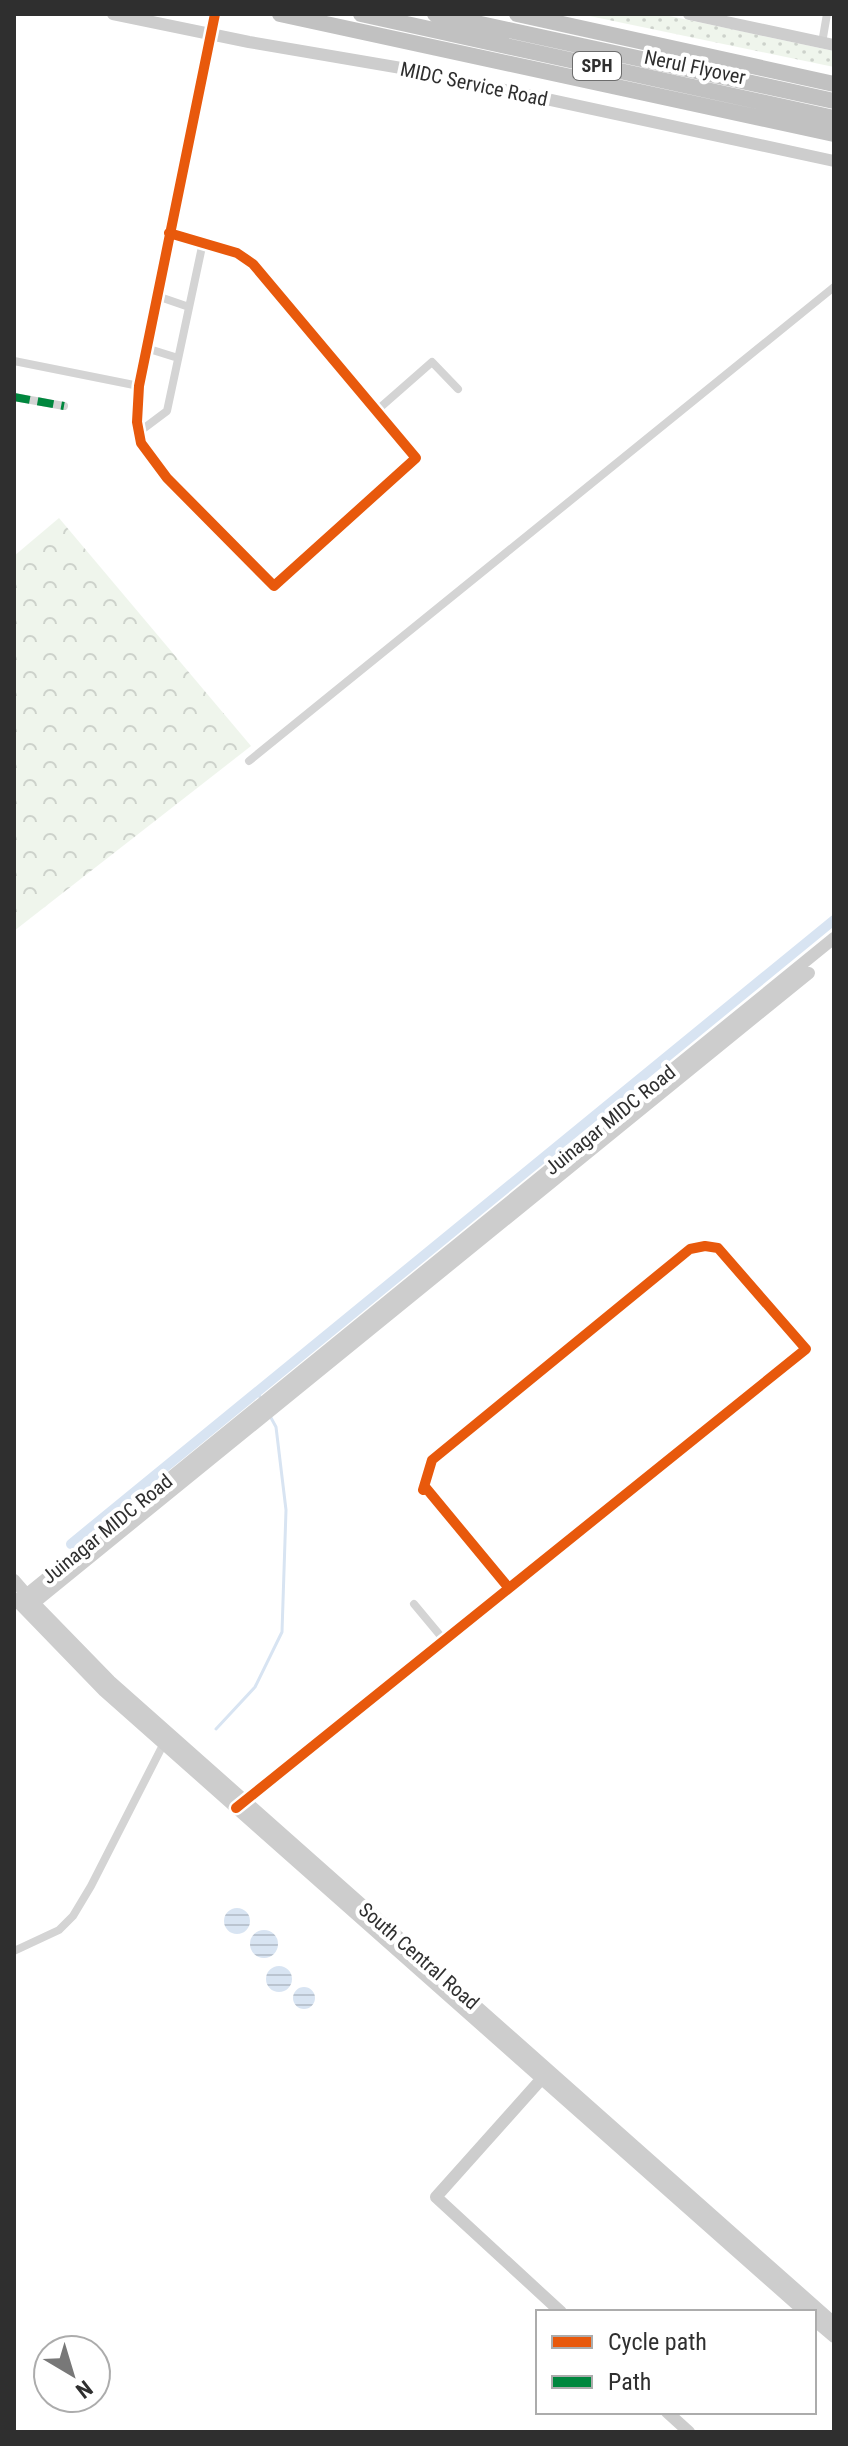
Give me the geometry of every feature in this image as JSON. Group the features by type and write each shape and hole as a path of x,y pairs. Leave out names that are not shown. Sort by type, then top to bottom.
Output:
{"highway":[{"path":"280,14 834,134"},
{"name":"Nerul Flyover","path":"361,14 834,118"},
{"name":"Nerul Flyover","path":"435,14 834,101"},
{"path":"517,14 834,84"}],"street":[{"name":"MIDC Service Road","path":"113,14 407,69 834,161"},
{"path":"169,233 237,253 267,277 375,412 416,458 274,586 167,478 141,443 139,432 139,386 169,233 215,14"},
{"path":"689,14 828,44 827,14"},
{"path":"139,432 167,411 203,241"},
{"path":"249,761 834,287"},
{"path":"157,296 189,307"},
{"path":"146,348 178,358"},
{"path":"14,361 139,386"},
{"path":"375,412 432,362 458,389"},
{"path":"14,397 64,406"},
{"name":"Juinagar MIDC Road","path":"24,1600 712,1044 834,938"},
{"name":"Juinagar MIDC Road","path":"712,1044 809,973"},
{"path":"240,1805 806,1349 718,1248 705,1246 690,1249 432,1460 423,1490 426,1488 508,1587"},
{"name":"South Central Road","path":"14,1580 24,1600 104,1691 167,1739 545,2075 803,2310"},
{"path":"414,1604 444,1640"},
{"path":"14,1951 59,1930 73,1916 167,1739"},
{"path":"545,2075 436,2197 559,2310"},
{"name":"South Central Road","path":"545,2075 834,2323"},
{"path":"816,2322 834,2337"},
{"path":"669,2414 689,2432"}],"green space":[{"path":"580,14 660,14 834,51 834,67"},
{"path":"59,518 251,746 14,931 14,556"}],"water":[{"path":"237,1908 246,1912 250,1921 246,1930 237,1934 228,1930 224,1921 228,1912"},
{"path":"264,1930 274,1934 278,1944 274,1954 264,1958 254,1954 250,1944 254,1934"},
{"path":"279,1966 288,1970 292,1979 288,1988 279,1992 270,1988 266,1979 270,1970"},
{"path":"300,1987 308,1987 315,1998 308,2009 300,2009 293,2002 293,1994"}],"waterway":[{"path":"71,1544 834,920"},
{"path":"257,1391 261,1399"},
{"path":"216,1729 255,1687 282,1632 286,1510 276,1427 270,1416"}],"marked path":[{"path":"14,397 64,406"}],"cycle path":[{"path":"169,233 237,253 253,264 416,458 274,586 167,478 141,443 137,422 139,386 215,14"},
{"path":"236,1808 806,1349 718,1248 705,1246 690,1249 432,1460 423,1490 426,1488 508,1587"}]}
